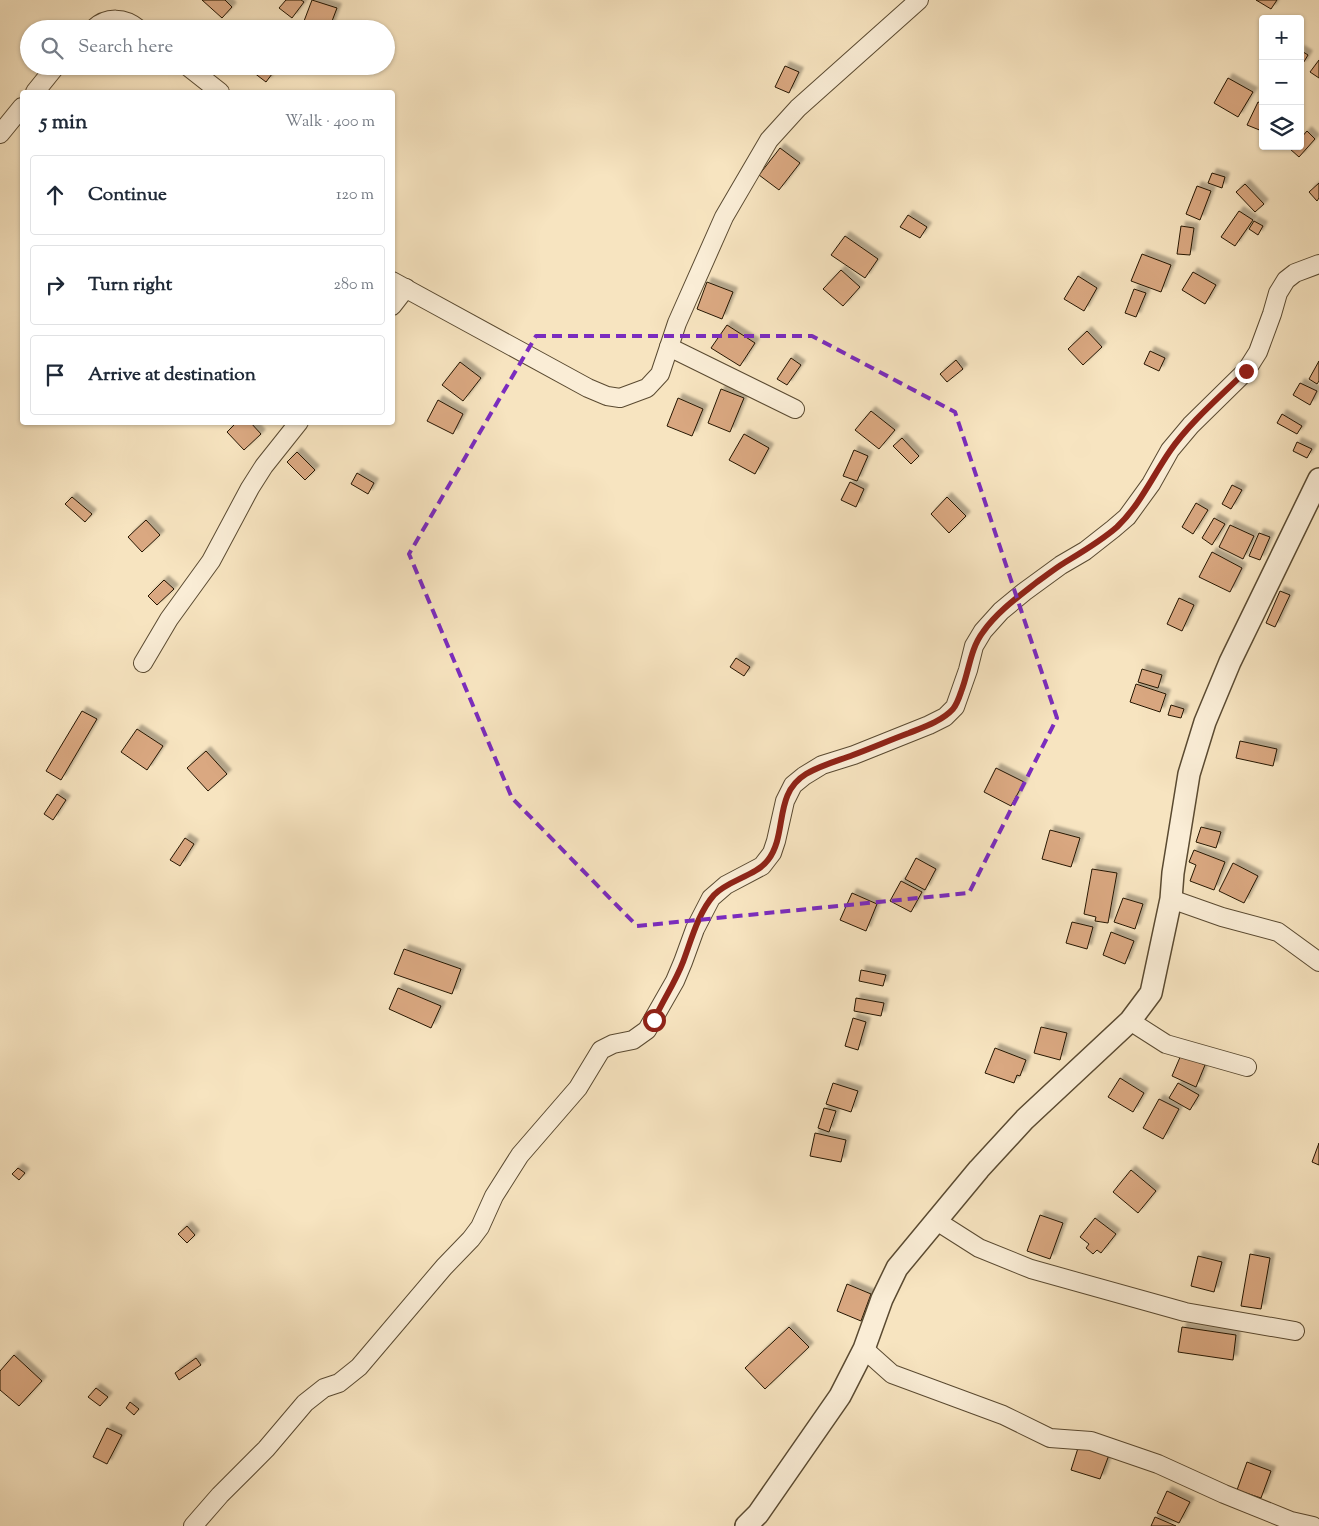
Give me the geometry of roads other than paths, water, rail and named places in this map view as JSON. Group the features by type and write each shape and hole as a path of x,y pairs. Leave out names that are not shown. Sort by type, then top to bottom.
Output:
{"street":[{"path":"395,297 399,284 588,388 607,396 620,398 646,388 660,374 677,324 724,217 769,140 798,108 919,0"},
{"path":"37,90 49,75"},
{"path":"198,75 217,90"},
{"path":"0,134 20,109"},
{"path":"193,1526 220,1495 266,1449 305,1403 324,1388 339,1383 359,1367 444,1267 471,1239 480,1227 494,1196 520,1155 578,1088 601,1050 614,1044 633,1040 647,1030 675,981 694,930 712,898 726,885 762,866 772,854 785,801 794,785 804,776 822,765 929,725 945,716 955,707 974,646 983,631 1001,611 1024,592 1061,565 1086,551 1114,530 1127,517 1151,484 1170,450 1186,431 1246,371 1258,352 1278,292 1286,280 1319,264"},
{"path":"669,347 795,409"},
{"path":"143,663 169,619 211,561 250,488 264,466 297,425"},
{"path":"746,1526 758,1514 840,1396 864,1349 882,1299 897,1268 978,1168 1025,1119 1130,1021 1151,993 1171,899 1173,873 1189,774 1204,722 1230,662 1319,479"},
{"path":"1171,899 1222,917 1278,932 1319,962"},
{"path":"1130,1021 1166,1044 1247,1067"},
{"path":"935,1220 979,1248 1031,1269 1185,1312 1295,1331"},
{"path":"864,1349 892,1374 1003,1415 1050,1438 1091,1440 1158,1464 1224,1494 1291,1521 1313,1526"}]}
